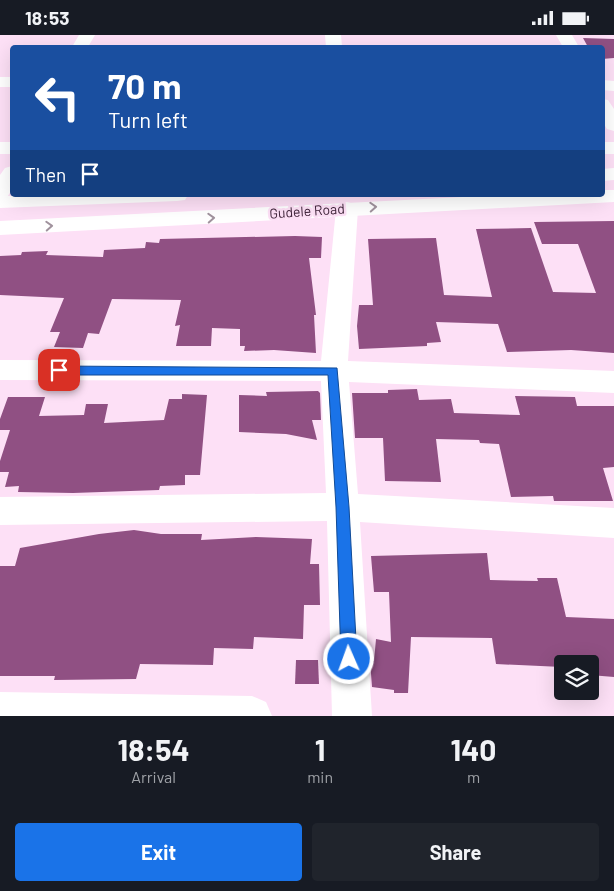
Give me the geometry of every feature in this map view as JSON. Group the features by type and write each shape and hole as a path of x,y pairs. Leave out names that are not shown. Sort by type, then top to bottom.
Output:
{"main road":[{"path":"605,109 614,125"},
{"path":"0,193 10,176"},
{"path":"0,202 126,197"},
{"name":"Gudele Road","path":"0,228 593,197"},
{"path":"347,209 334,371 343,507 352,716"},
{"path":"0,370 334,371 614,382"},
{"path":"0,511 343,507 614,523"},
{"path":"0,712 252,716"}],"building":[{"path":"583,38 614,39 614,58 605,59 605,45 587,45"},
{"path":"614,221 614,353 571,350 507,352 498,324 436,322 441,342 427,343 427,346 359,349 357,326 359,305 373,305 368,239 436,238 444,295 492,297 476,229 531,228 553,292 596,293 578,244 542,244 534,222"},
{"path":"322,237 321,258 309,258 316,315 314,315 316,353 274,350 244,351 245,346 240,346 240,329 212,328 211,346 176,346 180,325 175,326 181,300 112,299 99,334 88,333 83,348 54,347 60,332 50,332 64,298 0,295 0,256 21,255 22,252 48,251 46,255 103,257 104,250 145,248 146,242 159,243 160,239"},
{"path":"417,389 419,400 451,399 454,413 520,415 515,396 575,397 577,406 614,406 614,467 603,468 613,501 554,501 553,496 511,497 499,444 480,443 479,440 436,439 441,482 385,481 383,438 355,438 352,393 388,393 388,390"},
{"path":"318,391 320,393 321,420 312,420 317,440 286,434 239,432 239,395 267,396 266,392"},
{"path":"182,394 207,395 200,475 185,475 185,485 160,486 159,490 73,493 18,492 19,486 5,487 9,472 0,472 0,461 10,430 0,430 0,419 8,397 45,397 39,416 84,415 86,404 108,404 104,423 164,420 169,399 182,399"},
{"path":"134,530 161,534 202,534 201,540 256,537 312,539 310,564 319,564 320,605 304,605 303,639 254,637 253,649 214,648 213,665 140,664 136,679 54,680 55,676 0,676 0,566 15,566 20,548 99,534"},
{"path":"487,553 490,580 538,581 537,578 557,578 566,617 614,619 614,677 599,676 599,655 554,655 554,667 496,664 492,638 411,637 408,693 394,693 394,690 372,687 370,660 374,661 376,639 391,642 389,592 374,592 371,556"},
{"path":"296,660 318,660 319,684 295,684"}],"route":[{"path":"59,370 334,371 343,507 349,659"}]}
